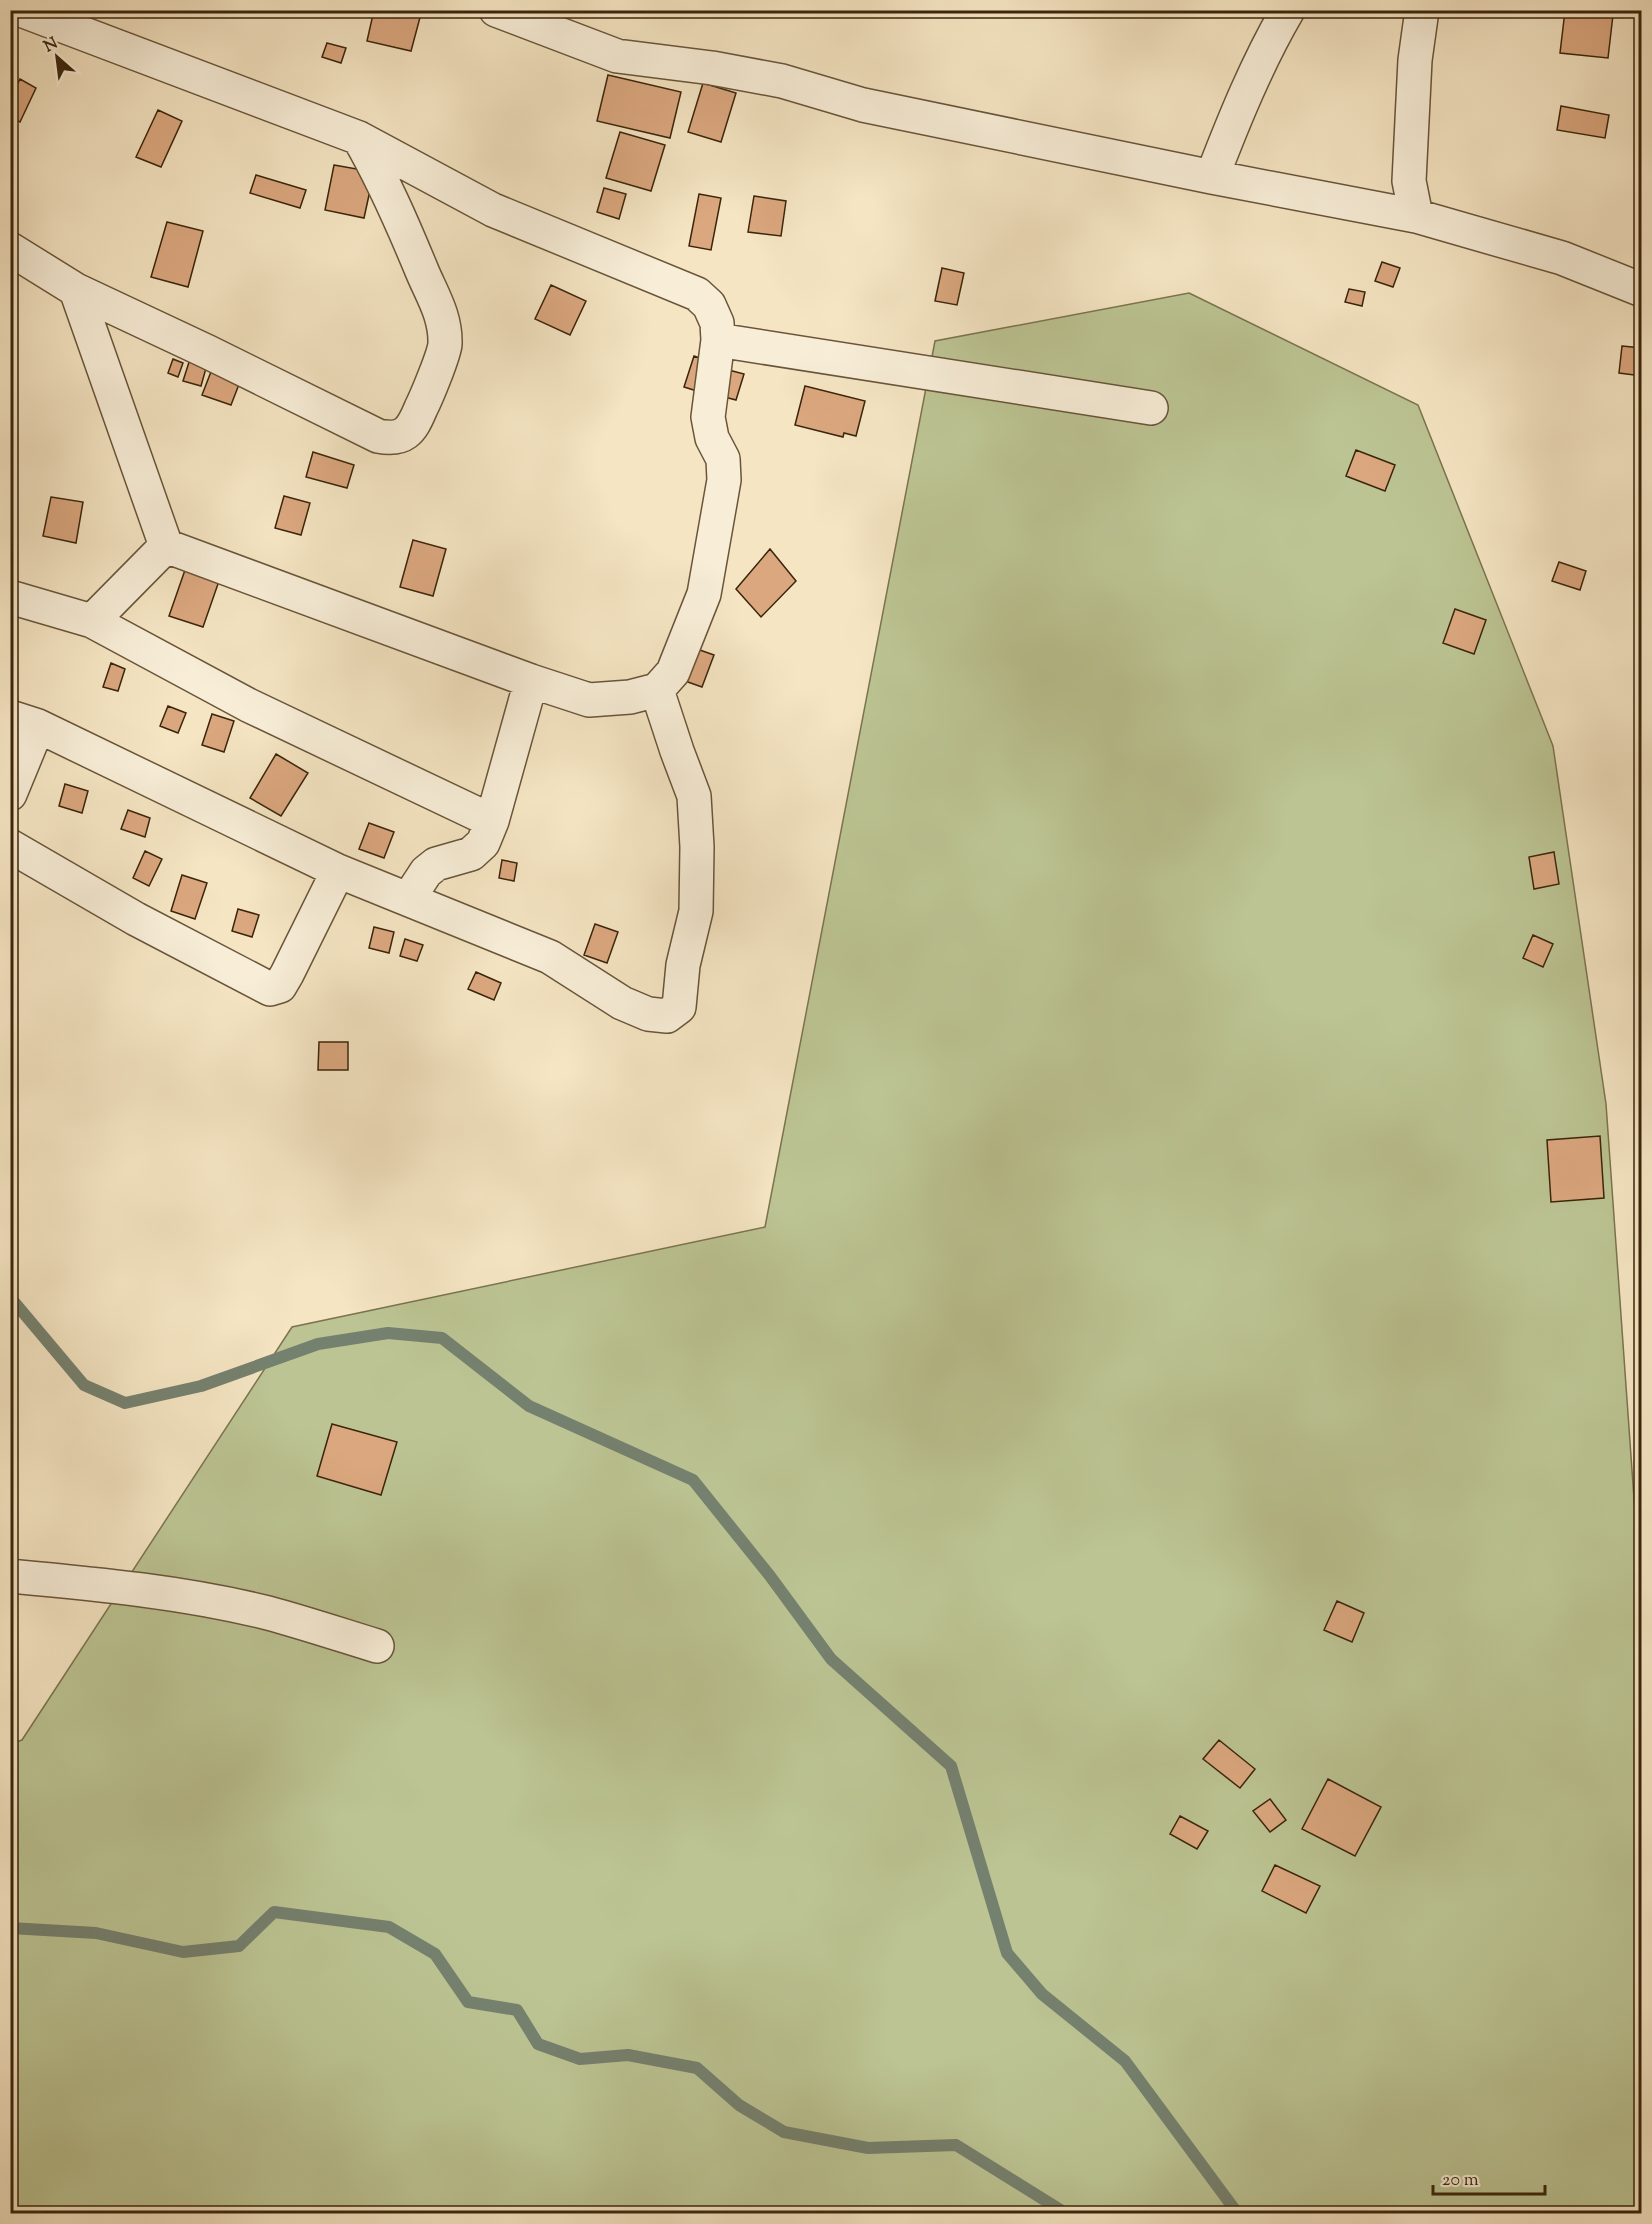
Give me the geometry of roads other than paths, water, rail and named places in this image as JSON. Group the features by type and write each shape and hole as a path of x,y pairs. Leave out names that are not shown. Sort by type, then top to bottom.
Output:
{"street":[{"path":"21,10 359,138 493,210 697,294 709,305 717,323 718,340 708,417 712,438 723,459 724,480 720,510 704,594 673,672 657,690 630,698 589,700 531,681 166,546"},
{"path":"496,10 616,56 712,68 782,81 863,105 1212,177 1416,216 1562,258 1641,290"},
{"path":"1212,177 1231,130 1288,10"},
{"path":"1416,216 1409,181 1415,60 1422,10"},
{"path":"10,249 76,290 378,436 394,439 406,433 420,410 445,345 442,314 378,170 359,138"},
{"path":"76,290 166,546"},
{"path":"718,340 1151,408"},
{"path":"92,621 166,546"},
{"path":"10,597 92,621 248,705 492,821"},
{"path":"409,898 426,872 436,864 471,854 483,843 492,821 531,681"},
{"path":"10,794 24,721 338,871 550,957 622,1003 648,1014 667,1016 679,1007 683,964 696,911 698,847 694,796 657,690"},
{"path":"10,846 136,919 270,989 280,986 287,974 338,871"},
{"path":"10,1576 84,1583 197,1599 268,1613 378,1646"}],"waterway":[{"path":"10,1297 84,1385 125,1403 201,1386 318,1344 388,1333 442,1338 529,1406 693,1480 770,1576 831,1659 951,1766 1007,1953 1042,1994 1125,2061 1238,2214"},
{"path":"10,1928 96,1933 183,1952 239,1946 274,1912 389,1927 435,1954 468,2002 517,2010 538,2044 580,2059 628,2055 697,2068 739,2105 784,2132 868,2148 956,2145 1067,2214"}]}
